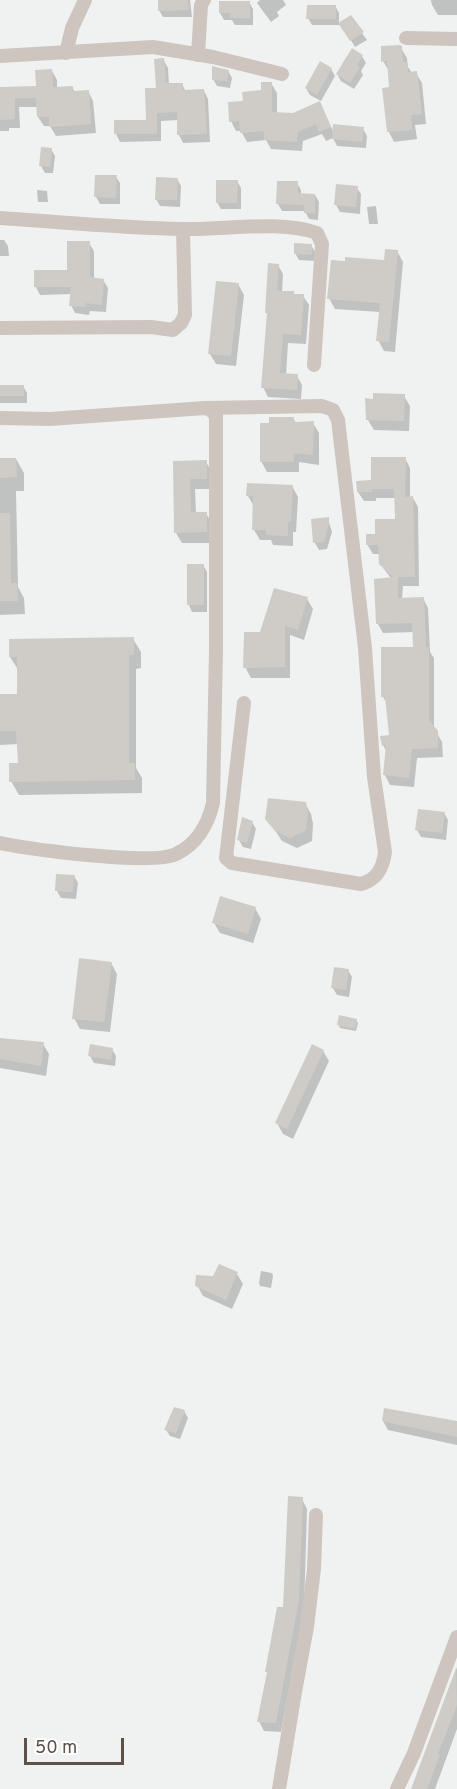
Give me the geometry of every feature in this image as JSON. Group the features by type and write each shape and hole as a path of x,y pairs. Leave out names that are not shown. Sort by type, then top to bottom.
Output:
{"street":[{"path":"66,52 72,28 85,0"},
{"path":"198,55 201,5 204,0"},
{"path":"406,39 457,39"},
{"path":"0,56 153,47 282,74"},
{"path":"0,218 183,229 278,228 317,233 322,244 314,365"},
{"path":"0,327 151,327 173,330 178,328 185,315 183,229"},
{"path":"0,418 50,419 205,408 322,406 333,410 338,420 365,648 374,777 385,852 383,863 377,875 370,882 361,884 232,863 226,858 244,703"},
{"path":"0,843 108,856 164,858 189,847 206,824 213,804 216,416 211,410 205,408"},
{"path":"279,1789 307,1627 314,1569 316,1515"},
{"path":"397,1789 414,1753 457,1637"}],"building":[{"path":"158,0 188,0 189,10 158,11"},
{"path":"219,1 250,1 250,18 230,18 230,13 219,13"},
{"path":"307,5 336,5 336,19 306,19"},
{"path":"351,15 364,32 350,41 338,23"},
{"path":"400,45 403,62 407,62 408,72 417,71 422,114 411,115 412,130 387,132 382,88 389,87 387,61 381,62 381,46"},
{"path":"352,48 363,55 357,65 360,67 350,83 336,74"},
{"path":"164,58 166,83 183,83 183,90 204,89 207,134 177,135 177,112 157,113 157,134 114,134 114,120 146,120 145,88 156,88 154,59"},
{"path":"320,61 332,68 317,95 305,88"},
{"path":"212,66 229,70 227,81 212,80"},
{"path":"52,69 53,87 73,86 73,91 89,90 91,124 49,127 49,117 37,117 36,98 15,98 15,119 0,120 0,87 36,86 35,70"},
{"path":"261,82 272,82 272,112 293,113 320,101 331,127 319,132 316,124 298,132 297,142 264,140 264,131 240,133 239,121 229,122 228,102 243,101 242,92 261,90"},
{"path":"333,124 364,127 362,142 332,139"},
{"path":"41,147 52,148 50,167 39,166"},
{"path":"95,175 117,175 116,198 94,197"},
{"path":"156,177 178,178 177,200 155,200"},
{"path":"216,180 238,180 237,203 216,203"},
{"path":"277,181 298,181 298,193 315,194 315,213 304,213 304,205 276,204"},
{"path":"336,184 358,186 356,207 334,205"},
{"path":"67,241 90,241 90,277 104,279 102,305 86,303 85,307 69,306 71,287 34,287 34,270 67,270"},
{"path":"294,243 312,244 312,255 294,254"},
{"path":"385,249 398,250 389,342 376,341 380,303 327,299 331,260 345,261 345,257 384,260"},
{"path":"268,263 279,264 277,291 294,291 294,294 304,294 301,335 283,334 280,373 298,374 297,390 261,388"},
{"path":"216,281 239,283 231,356 208,354"},
{"path":"0,385 24,385 24,396 0,396"},
{"path":"373,393 405,394 404,421 366,420 365,398 373,399"},
{"path":"269,417 294,417 294,422 314,421 313,455 294,453 294,462 260,462 260,423 269,423"},
{"path":"371,457 406,457 405,497 413,496 415,577 398,577 398,598 424,597 426,647 429,647 429,720 438,731 438,748 412,749 409,778 383,775 386,745 382,746 380,736 389,735 385,697 381,697 381,647 413,647 412,623 376,624 374,579 393,577 379,564 378,545 366,545 366,534 375,534 375,519 395,519 394,489 357,492 356,481 371,480"},
{"path":"0,458 16,458 17,477 0,478"},
{"path":"207,460 207,479 190,479 191,512 207,512 207,532 174,533 173,461"},
{"path":"247,483 293,485 288,536 266,535 266,530 252,530 253,496 246,496"},
{"path":"0,513 10,513 11,583 17,583 18,601 0,601"},
{"path":"329,517 324,542 313,543 311,519"},
{"path":"187,564 204,564 204,605 187,605"},
{"path":"274,588 308,597 298,630 285,626 285,667 243,668 244,632 260,632"},
{"path":"134,637 134,655 129,655 129,763 135,763 135,780 9,782 9,763 18,763 16,731 0,731 0,694 17,694 17,657 9,657 9,639"},
{"path":"268,798 306,802 308,812 306,830 290,838 275,831 265,819"},
{"path":"418,809 445,812 442,833 415,830"},
{"path":"242,817 253,821 247,843 237,840"},
{"path":"56,874 75,875 72,892 55,891"},
{"path":"220,896 256,907 248,934 212,923"},
{"path":"79,958 112,962 104,1022 72,1019"},
{"path":"334,967 349,969 346,990 331,988"},
{"path":"339,1015 357,1019 355,1029 337,1025"},
{"path":"0,1038 44,1042 41,1066 0,1059"},
{"path":"90,1044 113,1048 111,1060 88,1056"},
{"path":"312,1044 324,1050 287,1129 275,1123"},
{"path":"219,1264 238,1272 226,1300 195,1286 196,1275 213,1276"},
{"path":"174,1407 185,1410 176,1433 164,1430"},
{"path":"384,1408 457,1421 457,1437 382,1421"},
{"path":"288,1496 303,1497 299,1599 276,1723 257,1722 277,1607 283,1607"},
{"path":"456,1668 457,1705 438,1754 440,1755 427,1789 411,1789"}]}
